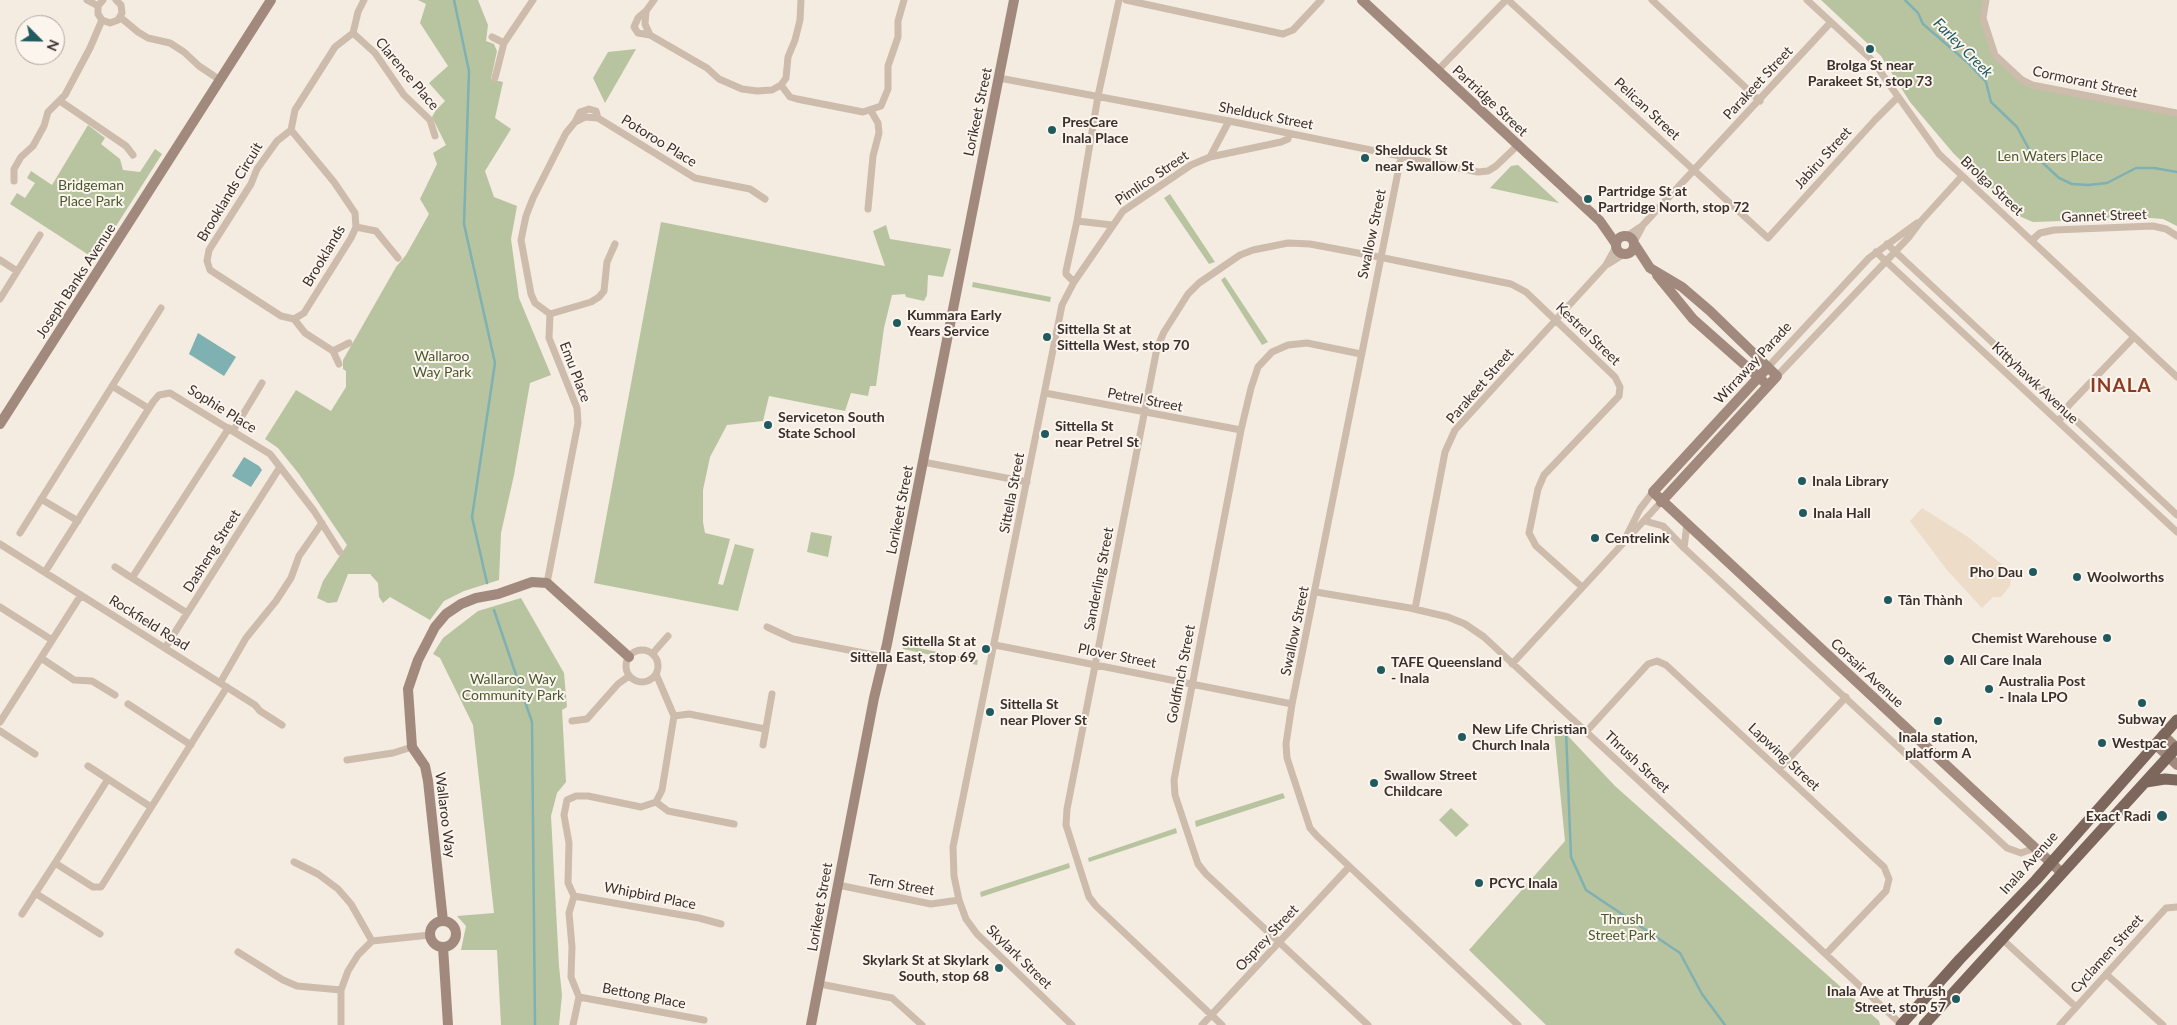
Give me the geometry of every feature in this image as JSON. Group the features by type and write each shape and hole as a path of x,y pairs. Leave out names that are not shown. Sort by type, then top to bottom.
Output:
{"main road":[{"name":"Inala Avenue","path":"1902,1025 2177,720"},
{"path":"1924,1025 2062,873 2175,753"},
{"path":"2146,782 2177,780"}],"street":[{"path":"87,0 100,3 98,14 102,20 114,22 120,17 122,9 116,0"},
{"name":"Joseph Banks Avenue","path":"0,424 271,0"},
{"path":"291,130 295,110 335,47 353,33 358,12 364,0"},
{"path":"495,78 504,43 533,0"},
{"path":"654,0 646,12 638,18 634,27 638,33 650,35 707,68 719,79 742,88 757,91 772,90 781,86 786,78 788,57 800,20 802,0"},
{"path":"781,86 790,97 864,112 871,111 880,106 888,89 888,66 898,37 898,21 904,0"},
{"name":"Lorikeet Street","path":"811,1025 1014,0"},
{"path":"1074,282 1066,274 1098,96 1119,0"},
{"path":"1126,0 1283,34 1294,30 1320,0"},
{"name":"Partridge Street","path":"1362,0 1600,222 1621,250 1682,287 1777,376"},
{"path":"1438,70 1507,0"},
{"name":"Pelican Street","path":"1507,0 1768,238"},
{"path":"1652,0 1760,101"},
{"name":"Brolga Street","path":"1807,0 1872,60 1940,154 2177,377"},
{"name":"Cormorant Street","path":"1986,0 1983,18 1995,56 2022,80 2032,85 2177,113"},
{"path":"646,12 644,24 650,35"},
{"path":"120,17 148,38 170,43 220,80"},
{"path":"14,180 14,168 33,146 44,126 48,112 60,101 90,48 102,20"},
{"name":"Parakeet Street","path":"1630,240 1831,22"},
{"name":"Clarence Place","path":"353,33 375,53 404,96 430,120 435,136"},
{"path":"492,37 504,43"},
{"name":"Shelduck Street","path":"999,78 1229,121 1478,172 1488,172 1504,161 1518,145"},
{"name":"Jabiru Street","path":"1768,238 1875,120 1898,98"},
{"path":"60,101 126,146 133,155"},
{"path":"868,209 873,156 879,133 878,123 871,111"},
{"name":"Potoroo Place","path":"550,314 530,294 522,240 526,216 533,198 566,133 575,122 585,117 598,118 695,178 750,189 765,199"},
{"name":"Pimlico Street","path":"1210,156 1229,121"},
{"name":"Brooklands","path":"291,130 334,182 355,213 356,227 304,313 294,319"},
{"name":"Brooklands Circuit","path":"291,130 276,140 257,169 251,184 209,250 207,261 210,270 281,316 294,319"},
{"name":"Pimlico Street","path":"1074,282 1123,210 1191,165 1210,156 1281,142 1288,139 1289,134"},
{"name":"Swallow Street","path":"1400,157 1379,257 1316,592 1292,704 1286,744 1287,758 1310,828 1518,1025"},
{"name":"Wirraway Parade","path":"1512,664 1777,376 1895,252 1962,176"},
{"name":"Pimlico Street","path":"1077,221 1112,225"},
{"name":"Wirraway Parade","path":"1624,541 1640,509 1653,492 1758,377 1876,252 1921,221"},
{"name":"Partridge Street","path":"1600,222 1630,240 1693,319 1768,386"},
{"name":"Gannet Street","path":"2032,240 2040,233 2054,230 2153,226 2166,229 2177,236"},
{"path":"356,227 376,231 398,258"},
{"path":"0,299 40,236"},
{"path":"1619,239 1630,240 1632,251 1621,250 1619,239"},
{"name":"Sanderling Street","path":"1222,1025 1103,913 1089,897 1066,825 1067,809 1157,348 1164,332 1188,294 1199,283 1240,255 1253,250 1288,243 1310,244 1379,257"},
{"path":"550,314 591,302 599,297 604,291 607,262 615,244"},
{"name":"Kittyhawk Avenue","path":"1887,244 2177,514"},
{"name":"Parakeet Street","path":"1415,609 1445,452 1452,437 1465,419 1621,250"},
{"name":"Kittyhawk Avenue","path":"1876,252 2177,532"},
{"name":"Kestrel Street","path":"1379,257 1512,284 1526,292 1556,319 1614,377 1620,387 1619,396 1544,475 1538,489 1529,533 1536,546 1582,587"},
{"path":"0,260 17,271"},
{"name":"Sittella Street","path":"959,900 954,876 953,846 1062,306 1074,282"},
{"path":"20,533 161,308"},
{"name":"Emu Place","path":"547,583 578,423 577,408 549,338 550,314"},
{"path":"294,319 305,333 334,350 339,364"},
{"path":"2058,422 2066,410 2134,337"},
{"path":"334,350 348,343"},
{"name":"Goldfinch Street","path":"1361,354 1307,343 1288,346 1272,352 1258,367 1250,388 1241,430 1174,780 1175,795 1198,864 1206,874 1368,1025"},
{"path":"132,578 262,383"},
{"path":"112,386 148,408"},
{"name":"Sophie Place","path":"45,572 148,408 159,395 170,393 270,454 322,523 340,552"},
{"name":"Petrel Street","path":"1045,393 1241,430"},
{"path":"923,462 1027,482"},
{"name":"Dasheng Street","path":"165,648 280,467"},
{"name":"Corsair Avenue","path":"1653,492 1661,502 1687,524 2062,873"},
{"path":"41,499 78,521"},
{"path":"1645,521 1663,526 1684,548 2007,848 2022,853 2035,848"},
{"path":"220,683 246,638 276,601 291,578 299,556 322,523"},
{"path":"1684,548 1687,524"},
{"name":"Rockfield Road","path":"0,544 227,687 282,725"},
{"path":"115,567 187,613"},
{"name":"Wallaroo Way","path":"443,921 428,781 425,766 412,747 408,688 418,660 435,627 446,614 461,604 476,598 498,594 532,582 547,583"},
{"path":"547,583 629,657"},
{"name":"Thrush Street","path":"1316,592 1415,609 1448,617 1465,624 1484,637 1902,1025"},
{"path":"0,722 3,710 41,658 81,595"},
{"path":"0,607 52,640"},
{"path":"767,627 793,639 884,657"},
{"path":"653,653 668,636"},
{"name":"Plover Street","path":"995,645 1292,704"},
{"path":"641,650 653,653 659,664 656,674 650,680 643,682 630,676 626,666 629,657 635,651 641,650"},
{"path":"41,658 74,680 92,681 115,695"},
{"name":"Lapwing Street","path":"1586,732 1648,664 1657,661 1666,665 1884,868 1889,879 1886,891 1826,954"},
{"path":"573,1025 579,997 571,977 572,947 569,914 574,896 568,883 569,844 564,815 567,800 576,796 588,796 641,806 656,802 662,790 674,716 656,674"},
{"path":"572,721 587,719 618,684 630,676"},
{"path":"55,863 93,887 101,887 227,687"},
{"path":"763,745 772,694"},
{"path":"1779,770 1846,697"},
{"path":"128,704 191,745"},
{"path":"674,716 688,714 765,729"},
{"path":"0,732 35,754"},
{"path":"2159,739 2175,753"},
{"path":"347,760 393,753 412,747"},
{"path":"88,766 151,807"},
{"path":"22,914 108,779"},
{"path":"656,802 668,811 734,824"},
{"path":"294,862 318,874 338,889 351,904 372,941"},
{"name":"Osprey Street","path":"1202,1025 1349,867"},
{"name":"Tern Street","path":"838,886 931,904 959,900"},
{"path":"36,893 100,934"},
{"name":"Whipbird Place","path":"574,896 722,924"},
{"name":"Skylark Street","path":"959,900 966,918 977,934 1072,1025"},
{"name":"Cyclamen Street","path":"2060,1025 2166,908 2177,906"},
{"path":"443,921 451,924 456,936 451,944 443,947 436,945 430,935 432,927 443,921"},
{"path":"341,1025 340,990 353,963 372,941 430,935"},
{"path":"2002,939 2076,1007"},
{"path":"443,947 448,1025"},
{"path":"238,952 283,980 297,986 340,990"},
{"path":"2106,974 2163,1025"},
{"path":"820,984 892,998 922,1025"},
{"name":"Bettong Place","path":"579,997 704,1020"}],"green space":[{"name":"Wallaroo Way Park","path":"418,0 478,0 488,25 486,41 494,44 497,51 491,79 503,82 495,118 511,129 485,171 494,197 517,206 511,239 519,298 551,375 530,383 514,475 501,533 499,580 464,591 444,601 430,620 390,597 383,603 379,597 378,583 370,574 348,574 337,602 328,603 317,598 323,581 347,545 299,474 278,448 265,439 296,390 331,411 346,387 346,371 343,369 343,360 396,267 406,255 429,214 420,199 437,164 433,153 446,145 432,117 445,101 429,83 448,66 420,23 426,4"},
{"name":"Len Waters Place","path":"1821,0 1986,0 1983,18 1995,55 2022,80 2177,113 2177,226 2163,219 2151,218 2033,222 2019,216 1954,154 1910,102 1881,56"},
{"path":"636,49 605,103 593,78 608,52"},
{"name":"Bridgeman Place Park","path":"88,125 105,138 101,144 120,159 123,170 140,172 155,149 162,154 95,259 10,204 17,193 25,198 35,183 27,178 31,171 52,185"},
{"path":"1518,165 1559,203 1490,188 1511,166"},
{"path":"1170,194 1215,262 1209,264 1164,198"},
{"path":"661,222 885,266 873,231 886,225 890,239 951,249 943,277 928,275 927,295 924,301 906,297 905,294 892,295 884,328 876,386 870,386 868,396 851,393 845,411 769,396 763,421 727,425 710,457 703,490 703,522 705,533 730,539 718,584 723,585 735,544 754,549 738,611 594,583"},
{"path":"1225,277 1268,342 1262,345 1221,280"},
{"path":"973,282 1051,297 1050,302 972,287"},
{"path":"811,532 832,536 828,557 807,552"},
{"name":"Wallaroo Way Community Park","path":"521,598 564,673 567,707 562,710 566,782 557,793 551,816 562,995 559,1025 501,1025 497,950 461,950 466,926 457,916 494,913 473,725 440,658 433,654 443,638 478,611"},
{"path":"903,645 978,660 977,665 903,649"},
{"name":"Thrush Street Park","path":"1553,720 1615,786 1879,1021 1880,1025 1546,1025 1469,950 1565,841"},
{"path":"1283,793 1285,798 1196,827 1195,821"},
{"path":"1451,808 1469,825 1456,837 1439,820"},
{"path":"1176,828 1177,833 1089,862 1088,858"},
{"path":"1069,863 1070,868 981,897 980,892"}],"shaded area":[{"path":"1922,508 1968,537 2009,570 2010,586 2001,597 1993,597 1982,608 1947,570 1910,521"}],"water":[{"path":"198,333 236,357 224,376 189,354"},
{"path":"244,457 262,470 251,487 232,476"}],"waterway":[{"path":"454,0 469,71 464,224 495,363 472,517 487,583"},
{"name":"Farley Creek","path":"1905,0 1918,13 1923,24 1967,62 1986,82 1991,102 2017,127 2030,151 2059,178 2072,184 2088,185 2107,183 2136,168 2154,168 2177,172"},
{"path":"494,610 532,722 535,1025"},
{"path":"1566,731 1571,857 1586,890 1680,953 1702,994 1725,1025"}],"place":[{"name":"Brolga St near Parakeet St, stop 73","path":"1870,49"},
{"name":"PresCare Inala Place","path":"1052,130"},
{"name":"Shelduck St near Swallow St","path":"1365,158"},
{"name":"Partridge St at Partridge North, stop 72","path":"1588,199"},
{"name":"Kummara Early Years Service","path":"897,323"},
{"name":"Sittella St at Sittella West, stop 70","path":"1047,337"},
{"name":"Serviceton South State School","path":"768,425"},
{"name":"Sittella St near Petrel St","path":"1045,434"},
{"name":"Inala Library","path":"1802,481"},
{"name":"Inala Hall","path":"1803,513"},
{"name":"Centrelink","path":"1595,538"},
{"name":"Pho Dau","path":"2033,572"},
{"name":"Woolworths","path":"2077,577"},
{"name":"Tân Thành","path":"1888,600"},
{"name":"Chemist Warehouse","path":"2107,638"},
{"name":"Sittella St at Sittella East, stop 69","path":"986,649"},
{"name":"All Care Inala","path":"1949,660"},
{"name":"TAFE Queensland - Inala","path":"1381,670"},
{"name":"Australia Post - Inala LPO","path":"1989,689"},
{"name":"Subway","path":"2142,703"},
{"name":"Sittella St near Plover St","path":"990,712"},
{"name":"Inala station, platform A","path":"1938,721"},
{"name":"New Life Christian Church Inala","path":"1462,737"},
{"name":"Westpac","path":"2102,743"},
{"name":"Swallow Street Childcare","path":"1374,783"},
{"name":"Exact Radi","path":"2162,816"},
{"name":"PCYC Inala","path":"1479,883"},
{"name":"Skylark St at Skylark South, stop 68","path":"999,968"},
{"name":"Inala Ave at Thrush Street, stop 57","path":"1956,999"}],"district":[{"name":"INALA","path":"2121,386"}]}
